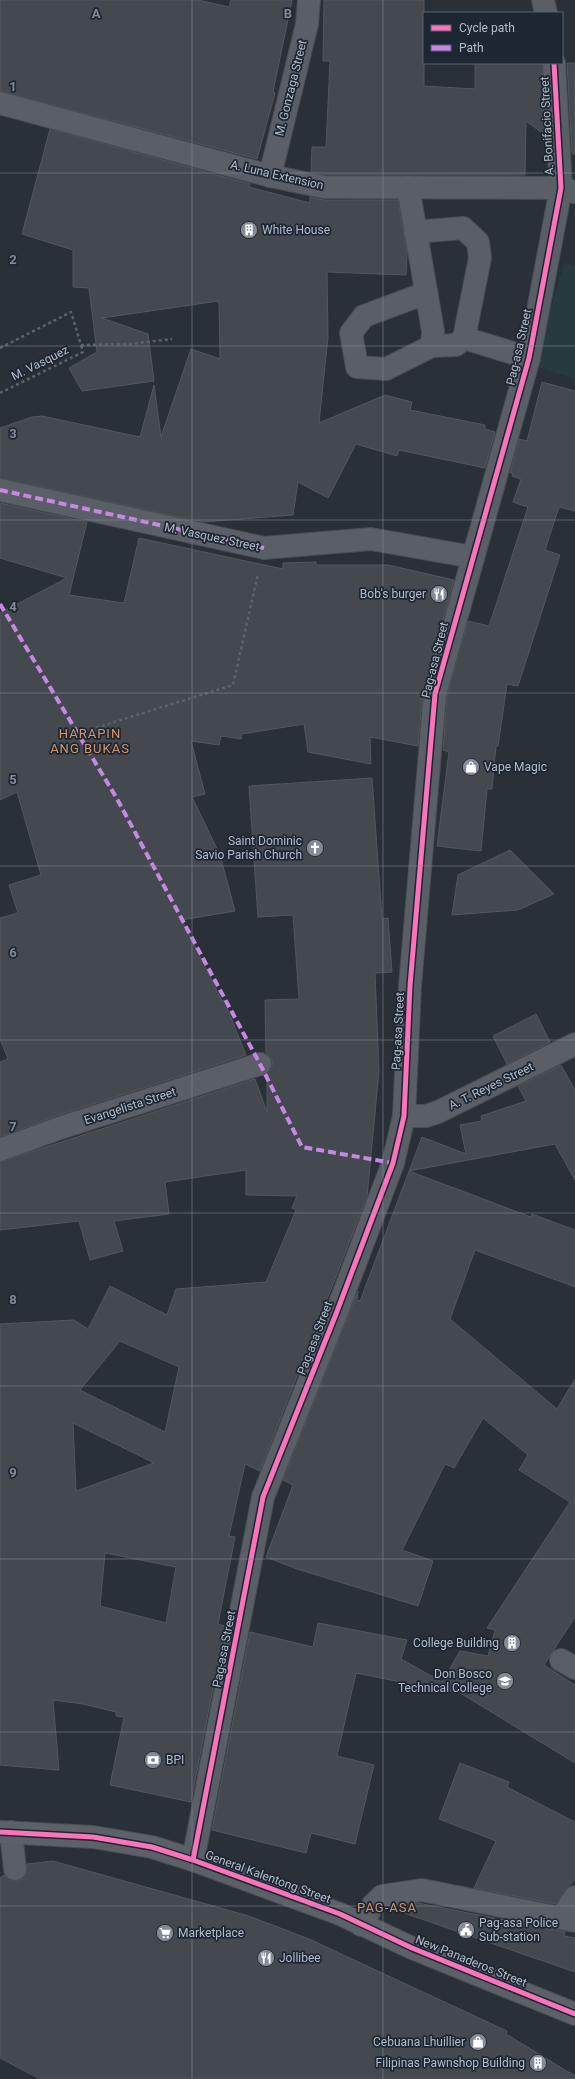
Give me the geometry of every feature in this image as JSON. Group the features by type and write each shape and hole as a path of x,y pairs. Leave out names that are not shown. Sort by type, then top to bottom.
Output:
{"main road":[{"name":"General Kalentong Street","path":"5,1832 93,1837 152,1847 193,1860 340,1914 361,1925"},
{"name":"New Panaderos Street","path":"361,1925 412,1948 575,2014"}],"street":[{"name":"M. Gonzaga Street","path":"270,176 307,24 309,0"},
{"path":"544,0 546,12"},
{"name":"A. Bonifacio Street","path":"554,64 568,190"},
{"name":"A. Luna Extension","path":"0,103 270,176 324,187 568,190"},
{"path":"408,187 433,331 432,346"},
{"name":"Pag-asa Street","path":"193,1860 263,1497 336,1314 393,1163 404,1116 410,986 435,694 529,358 568,190"},
{"path":"415,232 463,228 478,242 480,258 464,338 456,345 432,346 386,369 357,367 351,334 364,316 426,293"},
{"path":"464,338 529,358"},
{"name":"M. Vasquez Street","path":"0,490 264,548 371,539 473,557"},
{"name":"A. T. Reyes Street","path":"404,1116 426,1116 438,1112 572,1052"},
{"name":"Evangelista Street","path":"0,1150 60,1128 260,1064"},
{"path":"5,1832 15,1869"},
{"path":"361,1925 373,1905 382,1896 422,1890 568,1919 575,1897"}],"path":[{"path":"80,733 233,685 264,548"}],"green space":[{"path":"564,263 575,266 575,379 534,366"}],"building":[{"path":"0,0 198,0 229,7 231,0 292,0 273,92 275,93 257,159 0,91"},
{"path":"324,0 424,0 424,86 475,89 475,64 542,64 545,135 526,121 525,175 325,175 311,172 312,147 326,147 330,61 323,61"},
{"path":"567,63 575,63 575,155 572,153"},
{"path":"50,129 250,184 249,187 310,203 310,197 324,200 398,200 407,252 406,275 327,272 328,337 319,423 385,395 412,402 410,410 485,425 485,429 495,432 485,468 399,450 397,456 356,444 328,498 298,482 293,515 203,522 0,478 0,428 32,417 42,416 140,437 154,385 161,437 191,349 220,359 219,301 102,318 148,334 154,381 82,391 69,368 97,352 89,288 73,287 73,250 22,234"},
{"path":"542,382 575,391 575,511 559,507 545,550 560,555 518,686 507,684 498,746 496,746 492,789 487,789 481,851 437,846 449,752 443,750 447,696 468,621 489,626 528,507 513,502 521,479 512,476 513,473 510,473 519,439 527,441"},
{"path":"0,503 87,522 69,595 124,603 139,538 283,569 283,563 316,562 316,565 388,565 454,580 423,691 418,746 370,737 371,764 308,752 304,724 242,734 241,739 221,736 219,745 191,741 205,794 192,797 220,855 235,911 182,920 222,1001 224,1000 246,1055 56,1116 0,1137 0,1062 8,1059 0,1039 0,918 18,913 9,885 41,875 17,792 0,800 0,613 67,578 0,558"},
{"path":"372,778 382,919 388,918 392,972 375,973 379,1071 367,1197 260,1471 245,1464 229,1536 235,1537 218,1624 225,1626 191,1802 110,1785 124,1717 116,1716 116,1712 83,1704 53,1700 59,1770 0,1765 0,1324 74,1320 88,1329 110,1286 167,1315 176,1289 266,1282 296,1210 292,1208 297,1196 246,1195 246,1170 165,1182 169,1214 114,1221 123,1251 90,1260 79,1221 0,1230 0,1162 255,1079 267,1112 267,1074 272,1066 272,1060 266,1054 265,1000 299,999 293,915 258,917 249,786","holes":["120,1341 179,1367 165,1432 80,1390","73,1423 154,1463 76,1491","105,1553 176,1567 166,1623 100,1606"]},
{"path":"510,850 554,894 518,910 452,915 458,875"},
{"path":"536,1014 550,1042 507,1064 493,1036"},
{"path":"561,1065 575,1090 575,1180 555,1144 409,1171 422,1137 466,1154 460,1125 482,1121 481,1116 526,1101 518,1086"},
{"path":"409,1171 531,1217 532,1214 575,1230 575,1287 475,1250 450,1319 557,1409 575,1379 575,1617 544,1665 575,1685 575,1763 452,1688 450,1692 356,1673 337,1756 374,1765 355,1844 311,1833 306,1853 212,1830 250,1632 313,1647 318,1623 407,1640 401,1659 442,1682 460,1651 488,1656 495,1630 487,1628 570,1502 519,1470 528,1455 483,1418 454,1468 445,1464 402,1550 433,1561 418,1606 297,1569 266,1557 293,1485 283,1480 358,1291 357,1300 360,1301"},
{"path":"460,1763 509,1782 507,1787 575,1822 575,1879 555,1904 474,1888 496,1841 439,1819"},
{"name":"Marketplace","path":"53,1861 249,1916 309,1939 507,2031 506,2034 575,2076 575,2079 40,2079 0,2058 0,1878 4,1875 10,1880 17,1881 23,1879 26,1874 27,1864"},
{"path":"418,1903 565,1932 564,1936 575,1938 575,1972 404,1913 406,1905"}],"marked path":[{"path":"0,490 264,548"},
{"path":"0,604 116,797 260,1064 302,1147 393,1163"}],"cycle path":[{"path":"193,1860 263,1497 336,1314 393,1163 404,1116 410,986 435,694 529,358 561,188 554,64"},
{"path":"0,1832 93,1837 152,1847 193,1860 340,1914 412,1948 575,2014"}],"place":[{"name":"White House","path":"249,230"},
{"name":"Bob's burger","path":"439,594"},
{"name":"Vape Magic","path":"471,767"},
{"name":"Saint Dominic Savio Parish Church","path":"315,848"},
{"name":"College Building","path":"512,1643"},
{"name":"Don Bosco Technical College","path":"505,1681"},
{"name":"BPI","path":"153,1760"},
{"name":"Pag-asa Police Sub-station","path":"466,1930"},
{"name":"Marketplace","path":"165,1933"},
{"name":"Jollibee","path":"266,1958"},
{"name":"Cebuana Lhuillier","path":"478,2042"},
{"name":"Filipinas Pawnshop Building","path":"538,2063"}],"district":[{"name":"HARAPIN ANG BUKAS","path":"90,740"},
{"name":"PAG-ASA","path":"387,1907"}]}
